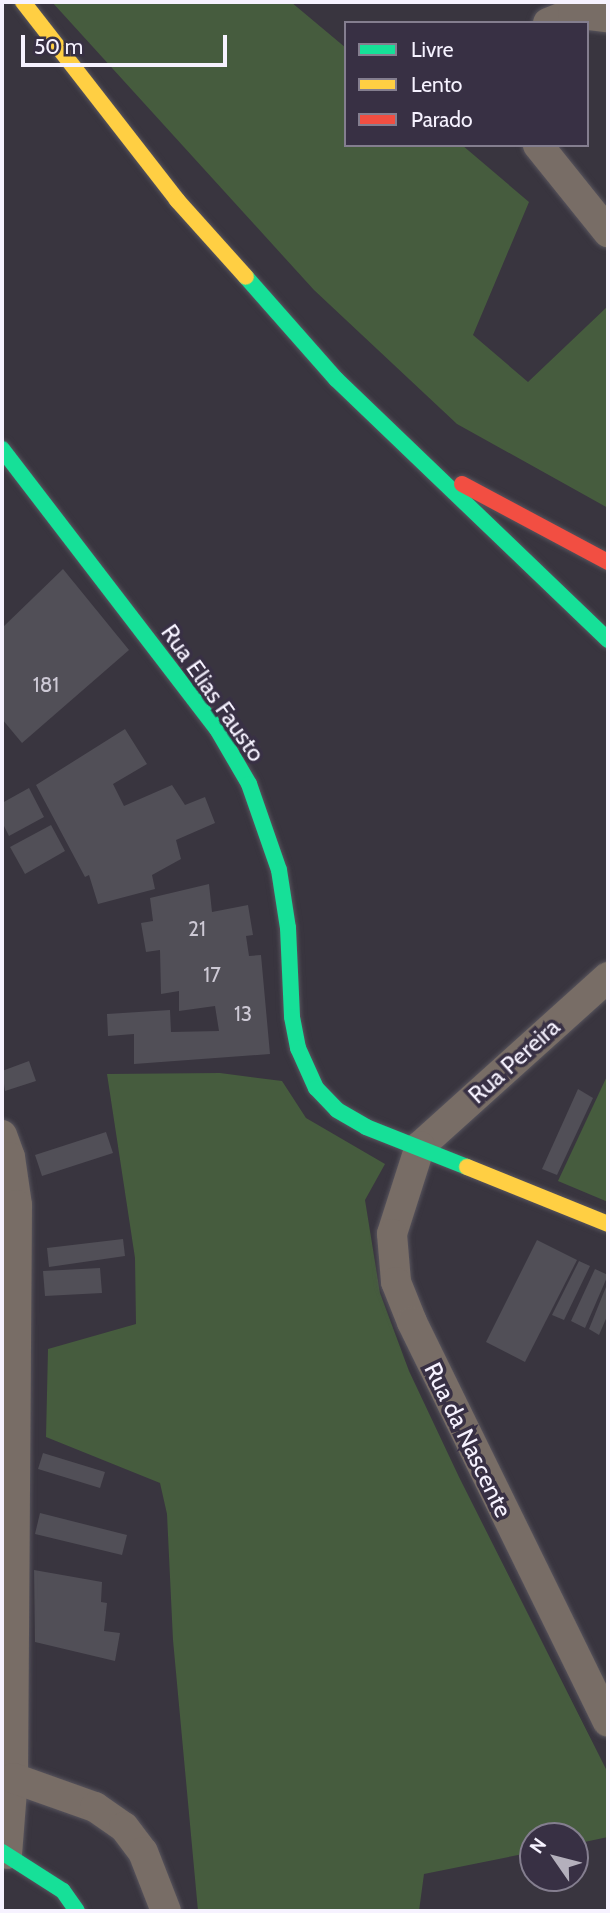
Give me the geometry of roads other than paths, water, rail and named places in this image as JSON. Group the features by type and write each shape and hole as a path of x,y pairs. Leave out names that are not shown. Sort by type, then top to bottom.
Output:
{"main road":[{"path":"23,2 177,200 336,379 414,458 608,640"},
{"name":"Rua Elias Fausto","path":"2,449 217,730 248,785 279,870 288,928 292,1017 298,1048 316,1088 337,1110 366,1127 420,1146 608,1224"},
{"path":"414,458 608,562"},
{"path":"4,1853 63,1891 77,1911"}],"street":[{"path":"553,21 573,13 608,17"},
{"path":"540,147 608,232"},
{"name":"Rua Pereira","path":"420,1146 608,977"},
{"path":"2,1135 10,1157 17,1205 13,1778 4,1853"},
{"name":"Rua da Nascente","path":"420,1146 392,1234 396,1282 478,1463 608,1722"},
{"path":"13,1778 95,1807 124,1827 143,1852 166,1911"}]}
